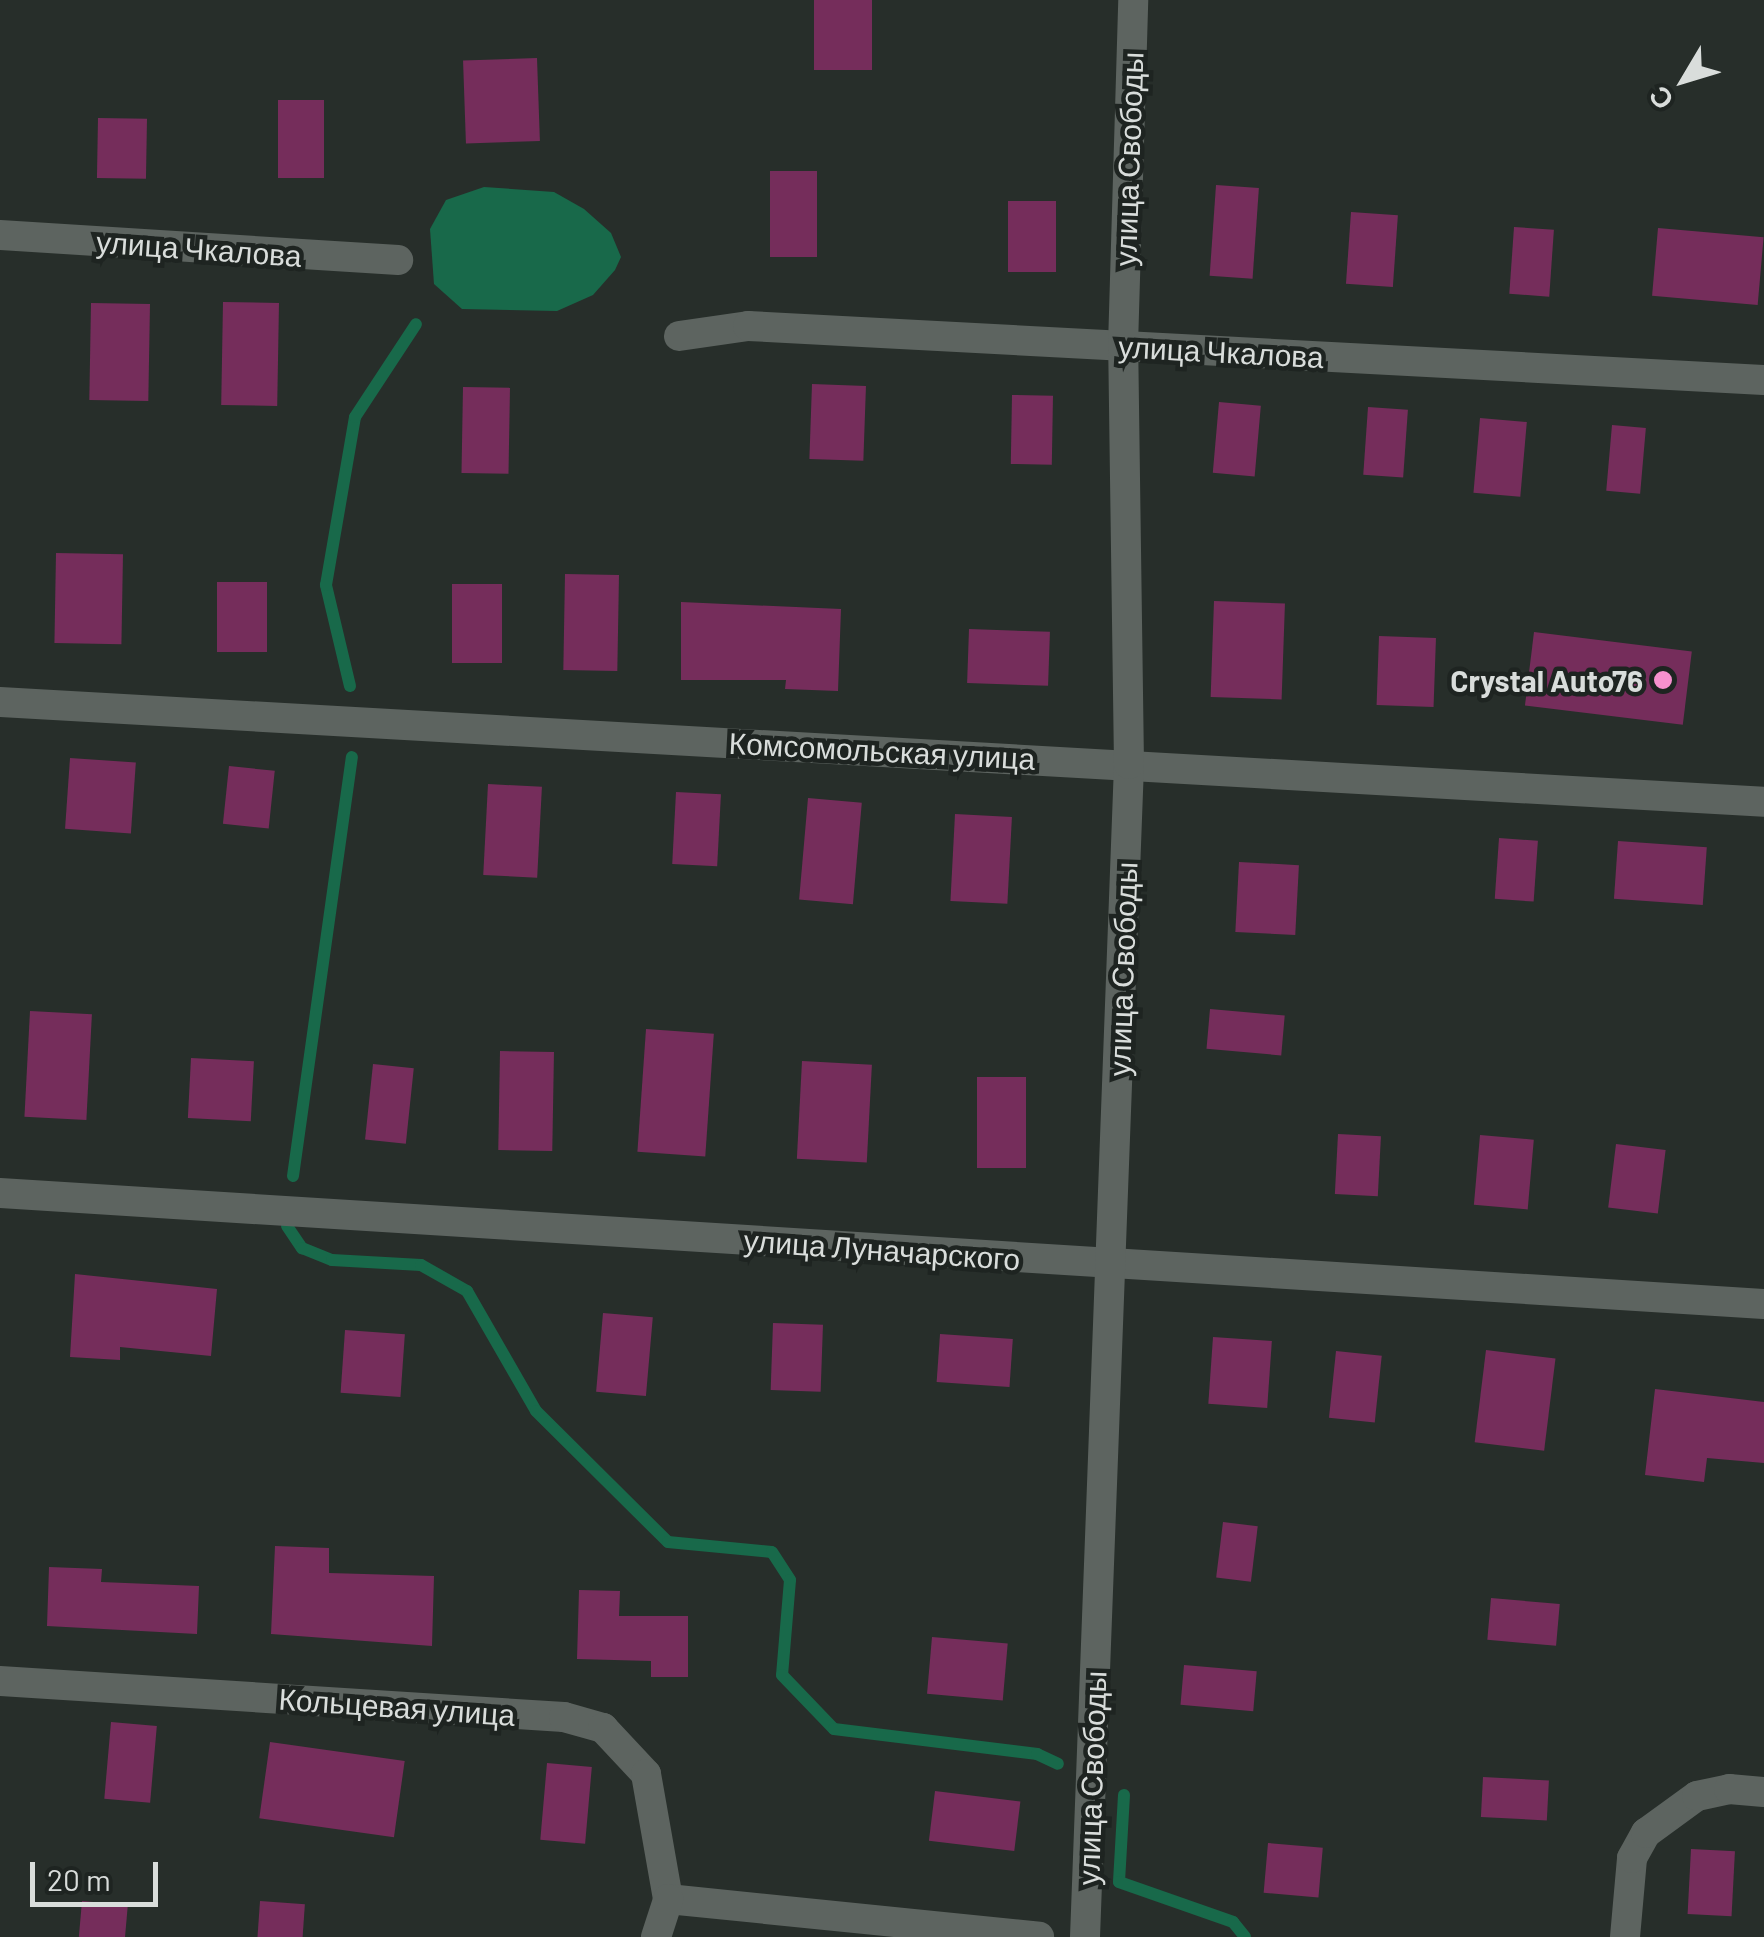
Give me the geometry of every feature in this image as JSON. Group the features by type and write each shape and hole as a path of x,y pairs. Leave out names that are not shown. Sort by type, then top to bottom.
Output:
{"street":[{"name":"улица Свободы","path":"1085,1937 1129,764 1123,346 1133,0"},
{"name":"улица Чкалова","path":"0,235 398,260"},
{"name":"улица Чкалова","path":"679,336 748,326 1764,380"},
{"name":"Комсомольская улица","path":"0,702 1764,802"},
{"name":"улица Луначарского","path":"0,1193 1764,1304"},
{"name":"Кольцевая улица","path":"0,1681 564,1717 603,1728 646,1774 668,1899 656,1937"},
{"path":"1626,1937 1632,1858 1646,1833 1697,1796 1729,1789 1764,1792"},
{"path":"668,1899 1039,1937"}],"shaded area":[{"path":"484,187 554,192 584,209 611,233 621,257 615,270 593,295 557,311 462,309 434,284 430,229 446,200"}],"building":[{"path":"814,0 872,0 872,70 814,70"},
{"path":"537,58 540,141 466,144 463,61"},
{"path":"278,100 324,100 324,178 278,178"},
{"path":"98,118 147,119 146,179 97,178"},
{"path":"770,171 817,171 817,257 770,257"},
{"path":"1216,185 1259,188 1253,279 1210,276"},
{"path":"1008,201 1056,201 1056,272 1008,272"},
{"path":"1351,212 1398,215 1393,287 1346,284"},
{"path":"1514,227 1554,230 1549,297 1509,294"},
{"path":"1658,228 1764,237 1758,305 1652,296"},
{"path":"223,302 279,303 277,406 221,405"},
{"path":"91,303 150,304 148,401 89,400"},
{"path":"812,384 866,386 863,461 809,459"},
{"path":"463,387 510,388 508,474 461,473"},
{"path":"1012,395 1053,396 1052,465 1011,464"},
{"path":"1219,402 1261,406 1255,476 1213,473"},
{"path":"1368,407 1408,410 1403,478 1363,475"},
{"path":"1480,418 1527,422 1520,497 1473,493"},
{"path":"1612,425 1646,428 1640,494 1606,491"},
{"path":"56,553 123,554 121,644 54,643"},
{"path":"565,574 619,575 617,671 563,670"},
{"path":"217,582 267,582 267,652 217,652"},
{"path":"452,584 502,584 502,663 452,663"},
{"path":"1214,601 1285,603 1282,699 1211,697"},
{"path":"681,602 841,609 838,691 785,689 786,680 681,680"},
{"path":"969,629 1050,632 1048,686 967,683"},
{"path":"1534,632 1692,651 1683,725 1525,705"},
{"path":"1379,636 1436,638 1434,707 1377,705"},
{"path":"70,758 136,763 131,833 65,829"},
{"path":"229,766 275,771 269,828 223,824"},
{"path":"488,784 542,787 537,878 483,875"},
{"path":"676,792 721,794 717,866 672,864"},
{"path":"808,798 862,803 853,904 799,900"},
{"path":"955,814 1012,817 1007,904 950,901"},
{"path":"1499,838 1538,841 1534,902 1495,899"},
{"path":"1618,841 1707,847 1703,905 1614,899"},
{"path":"1239,862 1299,865 1295,935 1235,932"},
{"path":"1210,1009 1285,1016 1281,1055 1207,1049"},
{"path":"30,1011 92,1014 86,1120 24,1117"},
{"path":"646,1029 714,1034 705,1156 637,1152"},
{"path":"500,1051 554,1052 552,1151 498,1150"},
{"path":"191,1058 254,1061 251,1121 188,1118"},
{"path":"802,1061 872,1065 867,1163 797,1159"},
{"path":"373,1064 414,1068 406,1144 365,1140"},
{"path":"977,1077 1026,1077 1026,1168 977,1168"},
{"path":"1338,1134 1381,1136 1378,1196 1335,1194"},
{"path":"1480,1135 1534,1140 1528,1209 1474,1205"},
{"path":"1616,1144 1666,1150 1658,1214 1608,1208"},
{"path":"75,1274 217,1289 211,1356 120,1347 120,1360 70,1357"},
{"path":"603,1313 653,1317 646,1396 596,1392"},
{"path":"773,1323 823,1325 821,1392 771,1390"},
{"path":"345,1330 405,1334 400,1397 341,1393"},
{"path":"940,1334 1013,1339 1009,1387 937,1382"},
{"path":"1213,1337 1272,1341 1267,1408 1208,1404"},
{"path":"1486,1350 1555,1359 1544,1451 1475,1442"},
{"path":"1336,1351 1382,1356 1375,1422 1329,1418"},
{"path":"1655,1389 1764,1402 1764,1463 1707,1458 1704,1482 1645,1475"},
{"path":"1223,1522 1258,1526 1251,1582 1216,1578"},
{"path":"275,1546 329,1548 329,1573 434,1576 432,1646 271,1634"},
{"path":"49,1567 102,1569 101,1582 199,1586 197,1634 47,1626"},
{"path":"579,1590 620,1591 619,1616 688,1616 688,1677 651,1677 651,1661 577,1659"},
{"path":"1491,1598 1560,1604 1556,1646 1487,1640"},
{"path":"932,1637 1008,1644 1003,1700 927,1694"},
{"path":"1184,1665 1257,1671 1253,1711 1181,1705"},
{"path":"111,1722 157,1726 150,1803 104,1799"},
{"path":"270,1742 405,1761 394,1837 259,1818"},
{"path":"547,1763 592,1767 585,1844 540,1840"},
{"path":"1483,1777 1549,1780 1547,1820 1481,1817"},
{"path":"935,1791 1020,1801 1014,1851 929,1841"},
{"path":"1268,1843 1323,1848 1318,1898 1264,1893"},
{"path":"1691,1849 1735,1851 1732,1916 1688,1914"},
{"path":"82,1901 128,1905 125,1937 79,1937"},
{"path":"260,1901 305,1904 303,1937 257,1937"}],"waterway":[{"path":"350,686 326,585 355,417 416,324"},
{"path":"293,1176 352,757"},
{"path":"287,1226 302,1248 332,1260 421,1265 467,1291 536,1411 668,1542 772,1552 790,1580 782,1675 834,1729 1037,1754 1058,1764"},
{"path":"1124,1795 1119,1882 1233,1922 1245,1937"}],"place":[{"name":"Crystal Auto76","path":"1663,680"}]}
